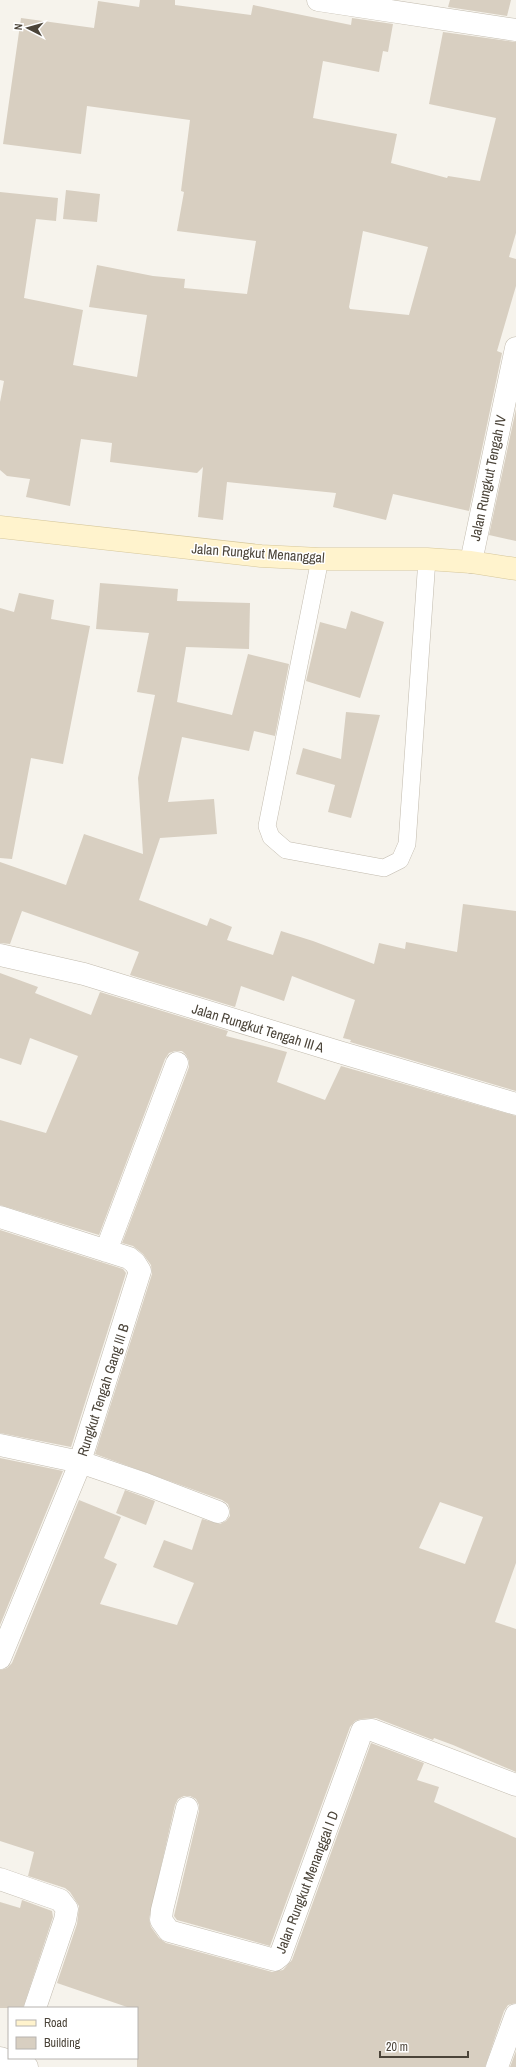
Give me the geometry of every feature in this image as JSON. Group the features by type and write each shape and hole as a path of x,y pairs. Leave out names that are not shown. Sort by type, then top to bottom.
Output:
{"main road":[{"name":"Jalan Rungkut Menanggal","path":"0,527 261,556 320,559 427,559 471,562 516,570"}],"street":[{"path":"318,0 516,30"},
{"name":"Jalan Rungkut Tengah IV","path":"471,562 516,348"},
{"name":"Jalan Rungkut Tengah III A","path":"0,955 84,974 339,1052 516,1104"},
{"path":"106,1251 177,1063"},
{"name":"Rungkut Tengah Gang III B","path":"0,1217 129,1258 135,1263 140,1271 80,1462 1,1651"},
{"path":"0,1445 80,1462 145,1484 218,1512"},
{"name":"Jalan Rungkut Menanggal I D","path":"187,1808 162,1910 161,1920 169,1931 275,1960 280,1956 362,1732 372,1730 516,1785"},
{"path":"0,1879 60,1900 67,1909 66,1920 35,2007"},
{"path":"497,2067 516,2015"}],"lane":[{"path":"320,559 267,826 271,838 286,850 384,868 400,860 407,844 427,559"}],"building":[{"path":"140,0 175,0 175,5 251,15 253,5 351,25 352,18 393,24 388,52 383,51 379,72 323,61 313,118 397,134 391,163 447,178 448,176 480,181 496,118 429,104 443,32 516,42 516,233 509,257 516,259 516,286 497,351 502,353 469,511 393,494 386,520 333,507 336,493 227,482 223,520 198,517 203,467 197,473 110,462 112,443 81,439 70,506 26,497 30,479 7,476 0,470 0,402 4,381 0,380 0,192 58,198 56,221 36,219 24,298 83,310 73,365 137,377 147,315 89,307 97,265 153,276 185,279 184,288 247,294 256,241 177,231 184,192 181,191 190,120 87,106 81,154 3,144 21,18 94,28 98,1 139,7","holes":["363,231 428,247 409,315 350,309 349,307"]},
{"path":"450,0 511,0 507,16 448,7"},
{"path":"66,190 100,194 97,222 63,219"},
{"path":"516,409 516,541 489,535"},
{"path":"100,583 178,589 177,601 250,603 249,649 186,647 177,702 232,715 248,654 289,664 275,736 254,731 249,751 182,737 168,802 214,799 217,834 160,838 139,900 207,926 210,918 232,927 227,940 273,955 281,931 313,941 374,964 379,943 405,949 406,942 457,952 463,904 516,911 516,1091 350,1042 351,1040 343,1038 355,1000 292,976 284,1001 241,986 235,1007 130,975 139,952 22,911 10,944 0,943 0,862 66,885 84,834 143,854 138,778 155,695 137,692 149,633 96,629"},
{"path":"19,593 54,600 51,619 90,626 63,764 31,758 12,859 0,858 0,608 14,612"},
{"path":"351,611 384,622 360,698 306,681 320,622 346,629"},
{"path":"346,712 380,715 351,818 328,812 335,785 296,774 303,748 341,759"},
{"path":"0,973 38,987 35,993 91,1015 100,992 228,1031 226,1036 287,1052 277,1082 325,1100 341,1066 516,1116 516,1563 495,1622 516,1629 516,1772 453,1745 434,1738 433,1740 376,1718 355,1721 350,1727 270,1946 177,1920 174,1916 199,1811 199,1805 196,1799 190,1796 184,1796 178,1799 175,1805 149,1919 151,1927 159,1938 166,1943 272,1972 283,1970 292,1960 371,1743 424,1763 417,1780 439,1787 434,1802 516,1838 516,2003 508,2005 504,2011 485,2067 137,2067 138,2007 127,2007 57,1983 77,1924 79,1906 70,1892 65,1888 28,1876 34,1852 0,1841 0,1670 7,1668 12,1663 79,1500 121,1517 104,1558 117,1564 100,1604 177,1625 194,1583 153,1567 164,1540 192,1550 202,1519 220,1524 226,1521 230,1516 230,1510 228,1504 222,1500 95,1454 152,1274 151,1265 143,1254 133,1246 122,1243 189,1067 189,1061 182,1051 169,1053 165,1059 99,1235 0,1205 0,1120 46,1133 78,1056 30,1038 21,1065 0,1058","holes":["440,1502 483,1517 465,1564 419,1548"]},
{"path":"0,1230 123,1269 126,1273 71,1447 0,1433"},
{"path":"0,1458 63,1471 0,1625"},
{"path":"125,1490 155,1501 146,1525 116,1513"},
{"path":"22,1900 52,1911 53,1917 23,2007 0,2008 0,1902 20,1908"},
{"path":"516,2051 516,2067 510,2067"}]}
